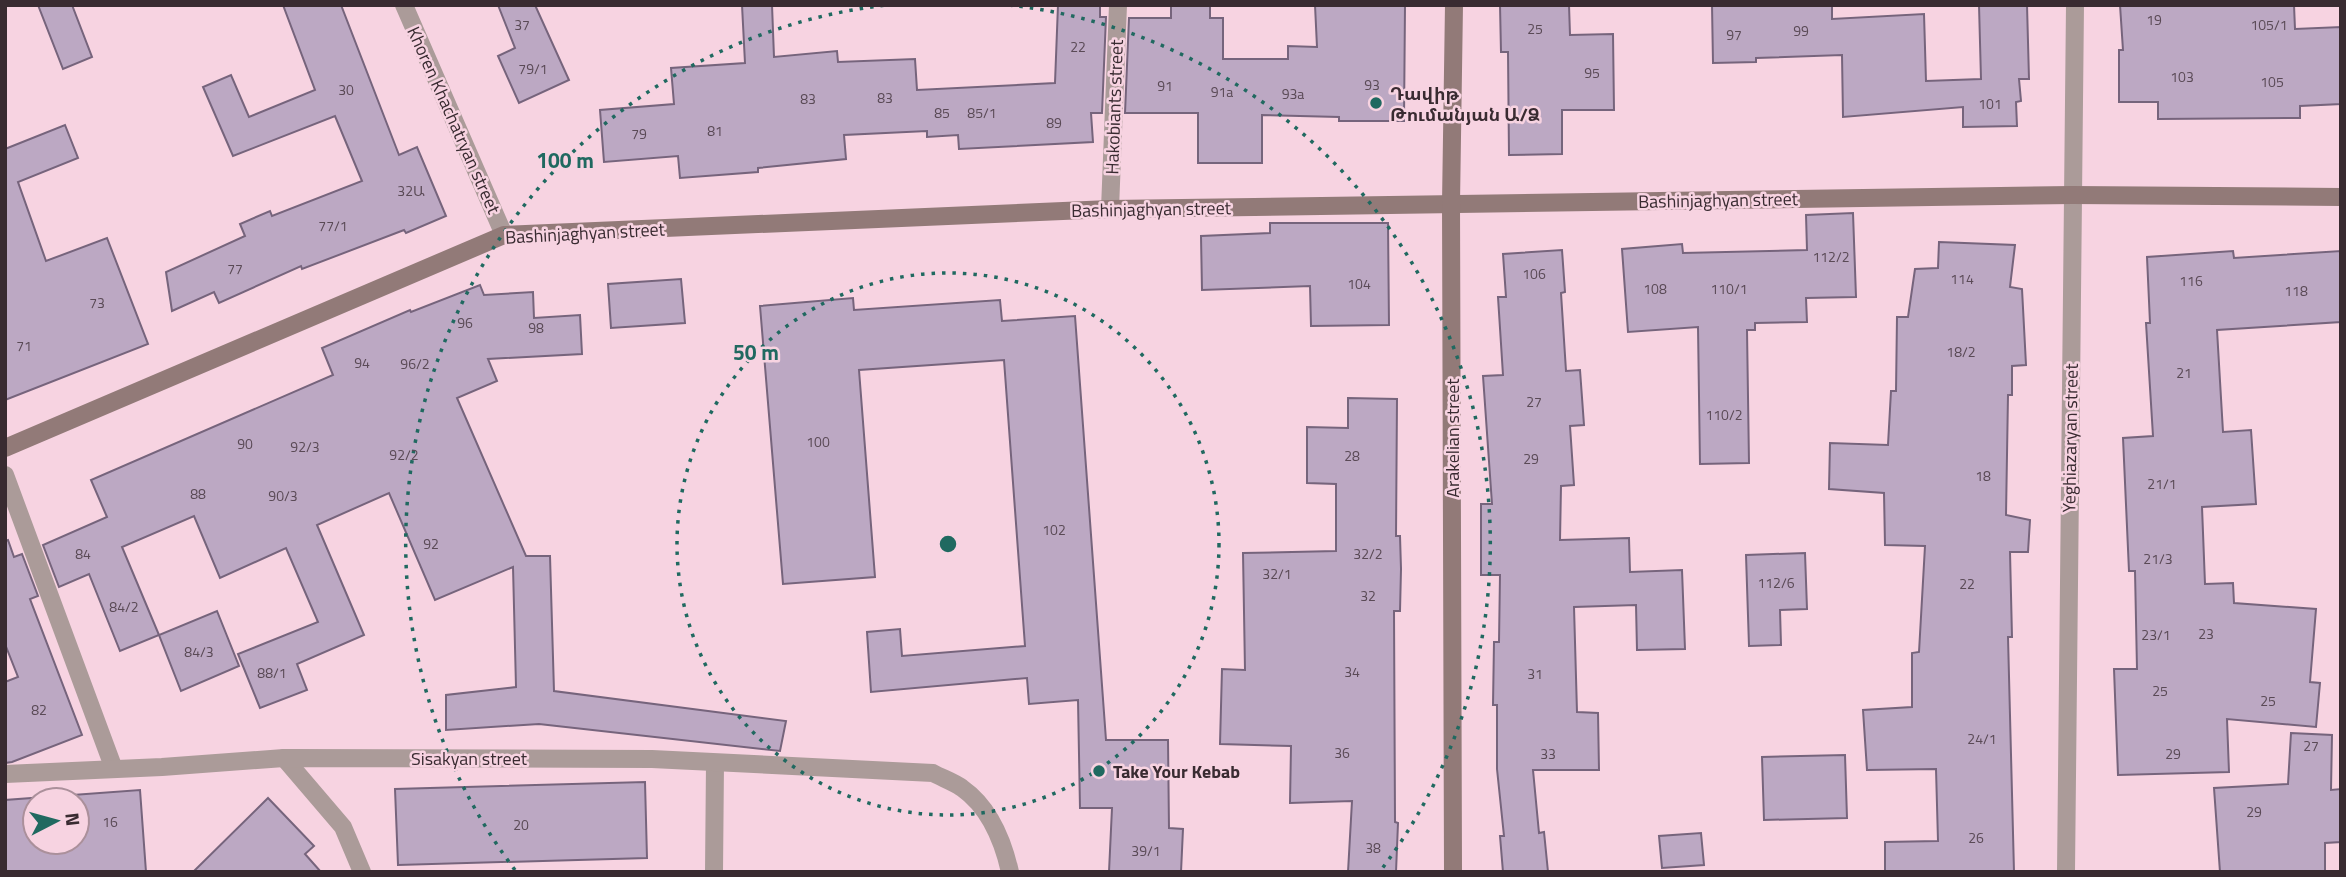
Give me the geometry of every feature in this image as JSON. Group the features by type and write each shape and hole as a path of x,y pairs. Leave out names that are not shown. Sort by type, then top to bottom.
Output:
{"main road":[{"name":"Arakelian street","path":"1453,872 1451,203 1454,5"},
{"name":"Bashinjaghyan street","path":"5,448 504,235 1110,209 2073,195 2341,197"}],"street":[{"name":"Khoren Khachatryan street","path":"404,5 504,235"},
{"name":"Hakobiants street","path":"1110,209 1118,5"},
{"name":"Yeghiazaryan street","path":"2066,872 2075,5"},
{"path":"5,475 114,769"},
{"path":"284,758 343,827 362,872"},
{"name":"Sisakyan street","path":"5,774 284,758 652,759 933,773 962,788 986,811 1003,848 1010,872"},
{"path":"715,763 715,872"}],"building":[{"path":"38,5 72,5 92,57 63,69"},
{"path":"283,5 341,5 399,155 417,147 446,216 406,233 404,230 302,269 301,266 219,303 214,292 172,311 166,272 245,236 240,224 270,211 272,216 362,181 335,116 233,156 203,87 231,75 249,117 315,90"},
{"path":"498,5 535,5 569,80 519,103 498,56 515,48"},
{"path":"742,5 772,5 774,57 837,51 838,62 915,59 917,90 1055,83 1058,5 1100,5 1100,17 1106,17 1102,113 1091,113 1093,142 959,149 958,135 927,137 927,131 844,135 846,159 758,168 758,172 680,178 678,156 604,162 600,110 674,104 671,68 745,63"},
{"path":"1171,5 1210,5 1210,18 1223,18 1223,59 1288,59 1288,46 1317,47 1315,5 1405,5 1404,121 1339,121 1339,117 1262,115 1262,163 1198,163 1198,113 1125,113 1129,18 1171,18"},
{"path":"1500,5 1569,5 1570,35 1613,34 1614,110 1562,110 1562,154 1509,155 1508,52 1501,52"},
{"path":"1712,5 1832,5 1832,19 1924,14 1926,81 1981,79 1979,5 2027,5 2029,79 2019,79 2021,101 2016,102 2017,126 1963,127 1963,107 1843,117 1842,55 1756,58 1756,62 1713,63"},
{"path":"2120,5 2294,5 2295,29 2341,27 2341,104 2300,106 2300,118 2158,119 2158,102 2119,102 2119,50 2123,50"},
{"path":"65,125 78,158 18,182 46,261 107,238 148,344 5,400 5,149"},
{"path":"1853,213 1856,297 1806,298 1807,322 1755,323 1755,330 1747,330 1749,463 1700,464 1698,327 1628,332 1622,249 1682,244 1683,253 1807,250 1806,215"},
{"path":"1270,223 1388,223 1389,325 1311,326 1310,286 1202,290 1201,236 1270,233"},
{"path":"1939,242 2015,245 2010,287 2022,289 2026,365 2012,366 2012,395 2008,395 2006,515 2030,520 2028,552 2010,552 2012,637 2008,637 2014,872 1885,872 1885,842 1938,841 1936,769 1867,770 1863,710 1912,707 1912,653 1919,652 1925,546 1885,545 1884,493 1829,489 1830,443 1888,445 1891,391 1896,391 1897,317 1908,317 1915,269 1938,268"},
{"path":"1562,250 1565,292 1561,293 1566,371 1580,370 1584,425 1570,426 1574,485 1561,486 1560,540 1629,538 1630,572 1682,570 1685,649 1637,650 1636,605 1574,607 1577,712 1598,713 1599,770 1533,770 1539,833 1544,832 1548,872 1503,872 1500,836 1504,836 1497,769 1497,705 1493,705 1494,642 1499,642 1500,575 1481,575 1481,504 1492,504 1483,376 1503,375 1498,297 1506,297 1503,254"},
{"path":"2233,251 2234,258 2341,251 2341,322 2217,330 2223,432 2251,430 2256,504 2202,507 2205,584 2233,583 2234,603 2316,609 2310,682 2320,683 2316,727 2227,719 2229,772 2118,775 2114,669 2137,669 2135,571 2129,571 2123,438 2153,436 2146,323 2150,323 2147,257"},
{"path":"681,279 685,323 611,328 608,284"},
{"path":"480,285 484,295 533,292 534,318 580,315 582,354 488,359 497,381 457,398 526,556 550,556 554,691 786,721 780,751 539,724 446,730 446,695 516,687 513,567 435,600 389,493 317,525 364,635 297,664 307,690 260,708 238,654 318,622 286,548 220,578 194,516 122,547 159,635 120,651 89,574 59,587 43,545 107,517 91,480 333,375 322,348 410,310 411,312"},
{"path":"853,298 854,310 1000,300 1002,321 1075,316 1106,740 1168,740 1169,828 1183,829 1181,872 1109,872 1112,808 1080,808 1078,700 1029,704 1027,678 871,692 867,632 900,629 902,656 1025,646 1004,360 859,370 875,577 783,584 760,306"},
{"path":"1348,398 1397,399 1396,536 1400,536 1401,569 1400,611 1394,611 1395,822 1398,823 1396,872 1348,872 1352,801 1290,803 1291,746 1220,744 1222,669 1245,670 1243,553 1336,551 1336,484 1307,483 1307,427 1348,428"},
{"path":"8,540 14,557 22,554 38,596 30,599 82,735 5,763 5,682 18,677 5,644 5,541"},
{"path":"1805,553 1807,609 1780,610 1781,645 1749,646 1746,555"},
{"path":"217,611 239,666 181,691 159,635"},
{"path":"2291,733 2332,735 2331,790 2341,789 2341,842 2325,843 2325,872 2220,872 2214,788 2288,784"},
{"path":"1845,755 1847,818 1764,820 1762,757"},
{"path":"645,782 647,858 398,865 395,789"},
{"path":"140,790 146,872 5,872 5,800 21,799 21,856 91,856 91,794"},
{"path":"268,798 314,846 305,854 321,872 193,872"},
{"path":"1701,833 1704,865 1662,868 1659,836"}],"place":[{"name":"Դավիթ Թումանյան Ա/Ձ","path":"1376,103"},
{"name":"Take Your Kebab","path":"1099,771"}]}
